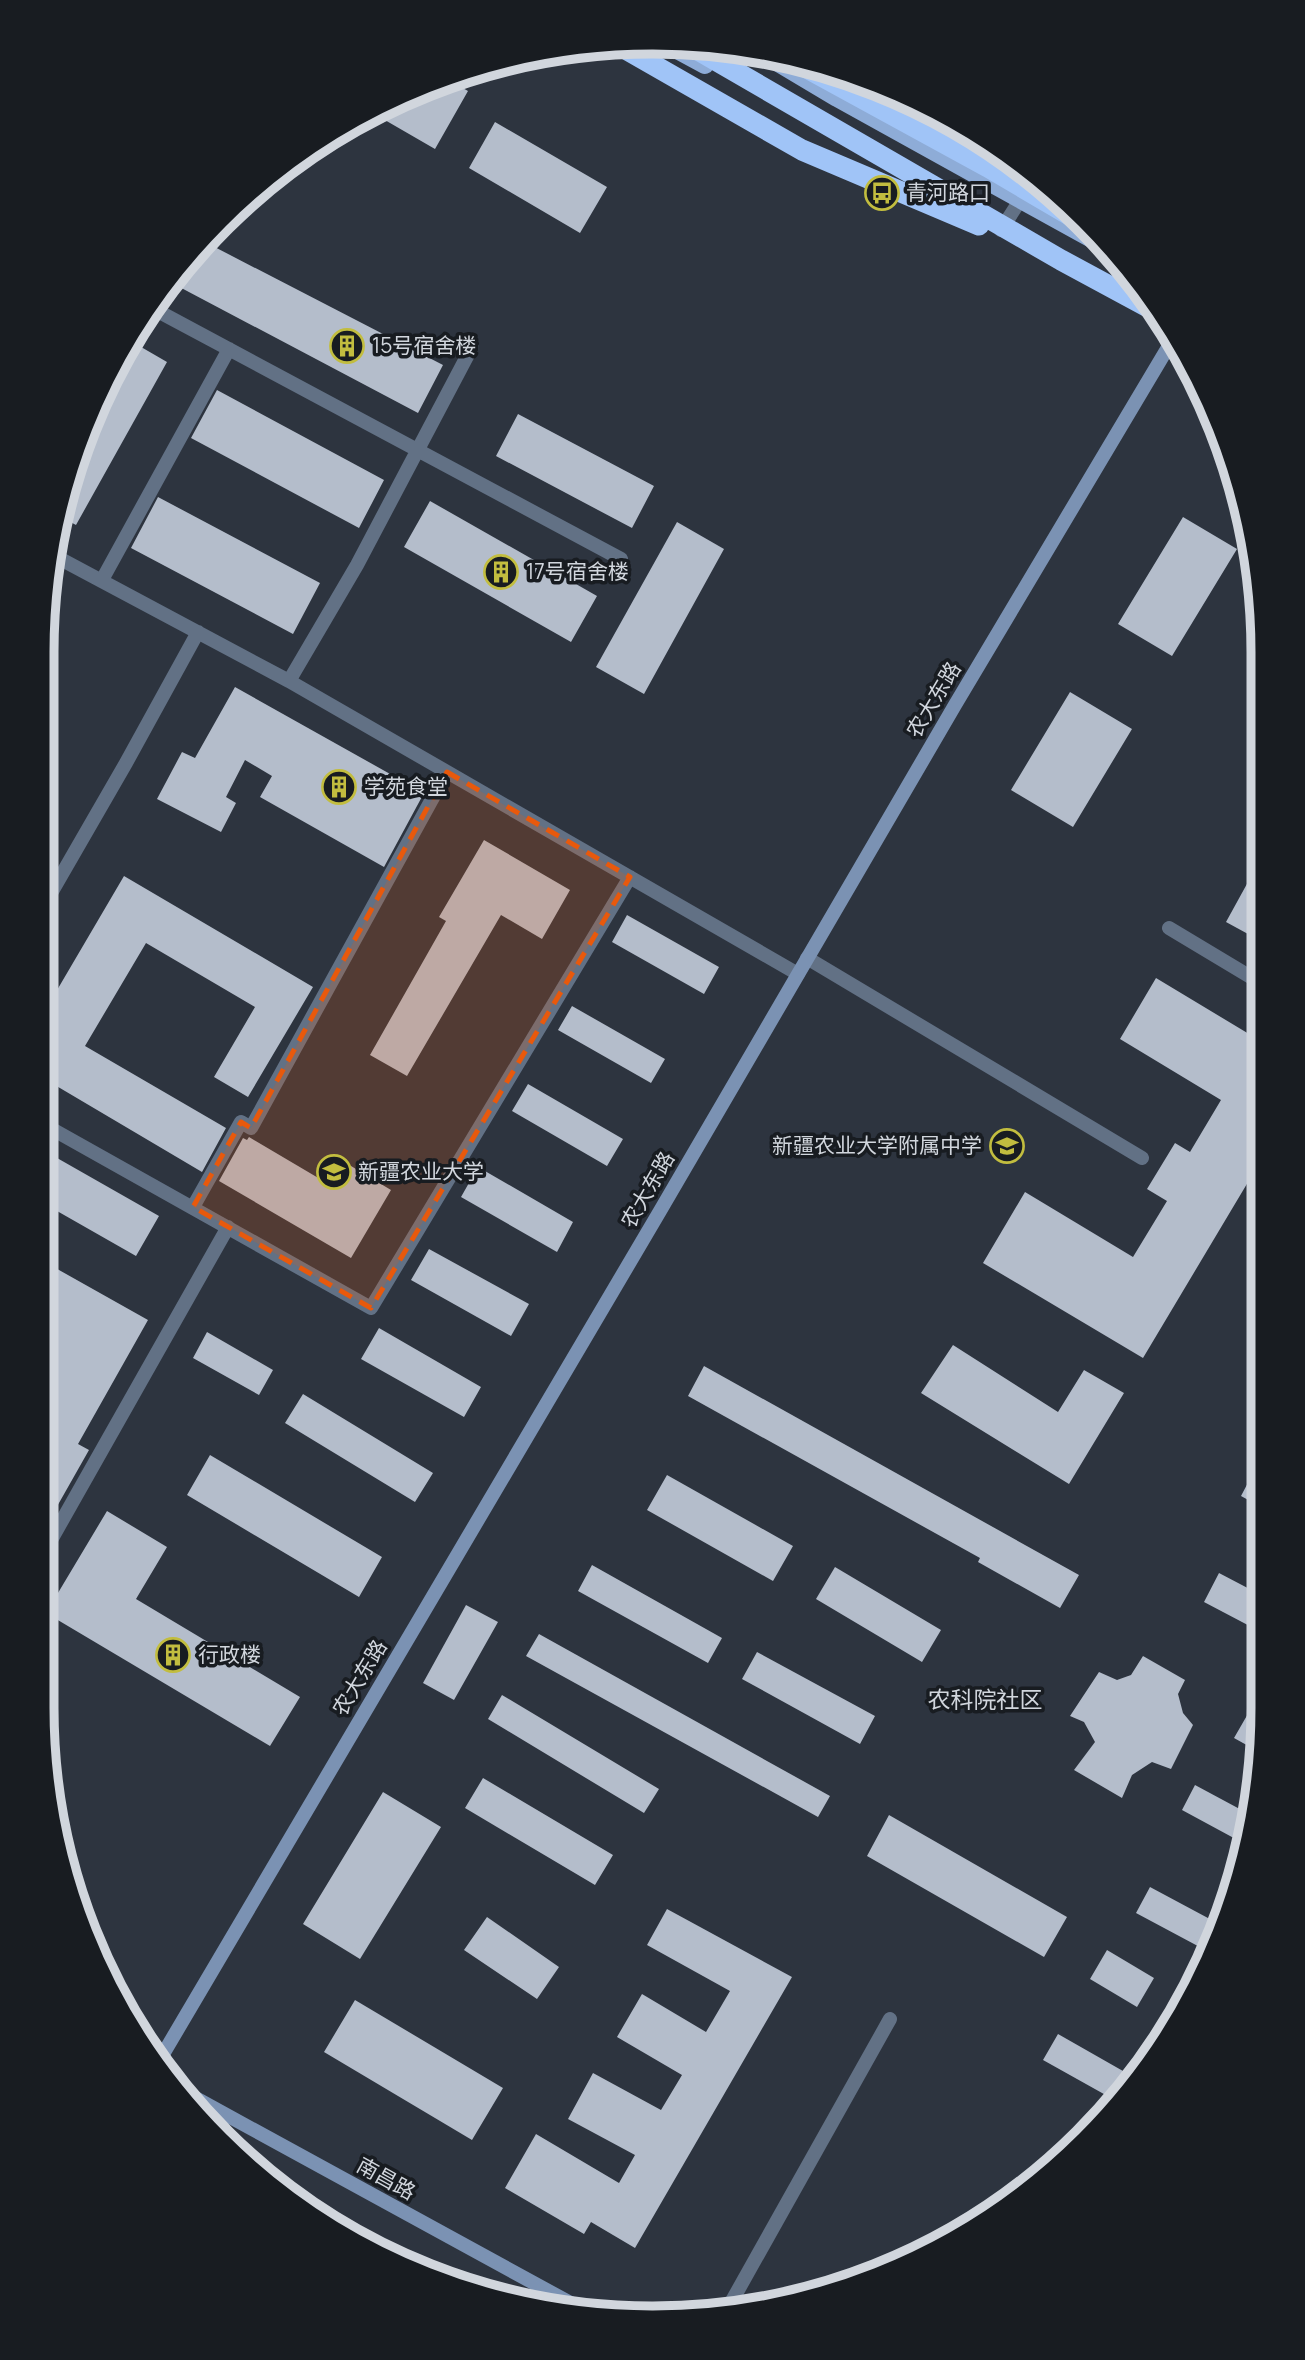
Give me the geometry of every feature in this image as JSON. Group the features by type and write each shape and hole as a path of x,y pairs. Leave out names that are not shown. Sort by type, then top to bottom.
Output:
{"highway":[{"path":"636,55 802,150 1061,260"},
{"path":"711,57 1136,300"},
{"path":"834,83 1042,199"},
{"path":"885,102 988,167"}],"main road":[{"path":"687,56 1144,311"},
{"path":"792,71 1079,232"},
{"name":"农大东路","path":"164,2053 1168,348"},
{"name":"南昌路","path":"203,2102 563,2299"}],"street":[{"path":"1001,230 1028,187"},
{"path":"160,312 621,559"},
{"path":"289,681 357,565 472,347"},
{"path":"102,580 229,349"},
{"path":"62,559 289,681 798,974"},
{"path":"54,888 198,632"},
{"path":"193,1207 241,1122 251,1128 447,772"},
{"path":"54,1130 371,1308 630,877"},
{"path":"1169,928 1251,977"},
{"path":"807,957 1142,1158"},
{"path":"54,1535 228,1227"},
{"path":"732,2301 890,2019"}],"highlighted area":[{"path":"447,772 630,877 371,1308 193,1207 241,1122 251,1128"}],"building":[{"path":"460,86 468,91 435,149 383,119"},
{"path":"495,122 607,187 580,233 469,168"},
{"name":"15号宿舍楼","path":"213,246 443,365 418,413 179,287"},
{"path":"139,346 167,362 76,525 69,522 86,460 116,388"},
{"path":"217,390 384,480 359,528 191,438"},
{"path":"518,414 654,486 632,528 496,456"},
{"path":"158,497 320,583 293,634 131,548"},
{"name":"17号宿舍楼","path":"430,501 597,596 571,642 404,547"},
{"path":"1183,517 1237,549 1172,656 1118,624"},
{"path":"677,522 724,549 644,694 596,667"},
{"name":"学苑食堂","path":"235,687 424,793 384,867 260,797 272,776 245,760 226,797 236,803 221,832 157,799 182,752 195,758"},
{"path":"1070,692 1132,729 1073,827 1011,790"},
{"path":"484,840 570,890 542,939 501,915 407,1076 370,1055 446,921 439,917"},
{"path":"124,876 313,987 248,1097 214,1077 255,1007 146,943 85,1046 226,1128 202,1172 54,1085 54,995"},
{"path":"1251,877 1251,936 1226,922"},
{"path":"627,915 719,967 704,994 612,942"},
{"path":"1156,978 1251,1035 1251,1177 1143,1358 983,1263 1025,1192 1133,1257 1167,1201 1147,1189 1175,1143 1190,1152 1221,1100 1120,1039"},
{"path":"572,1006 665,1059 651,1083 558,1030"},
{"path":"528,1084 623,1139 607,1166 512,1111"},
{"path":"249,1137 337,1189 351,1166 391,1190 351,1258 219,1181 243,1138 247,1140"},
{"path":"54,1156 159,1216 136,1256 54,1209"},
{"path":"478,1167 573,1222 557,1252 461,1197"},
{"path":"429,1249 529,1304 511,1336 411,1280"},
{"path":"54,1267 148,1320 78,1444 89,1450 54,1512"},
{"path":"379,1328 481,1387 464,1417 361,1359"},
{"path":"207,1332 273,1370 259,1395 193,1358"},
{"path":"953,1345 1058,1412 1084,1370 1124,1393 1069,1484 921,1393"},
{"path":"704,1366 1079,1575 1060,1608 978,1562 980,1558 688,1396"},
{"path":"303,1394 433,1473 415,1502 285,1423"},
{"path":"210,1455 382,1557 359,1597 187,1495"},
{"path":"667,1475 793,1546 773,1581 647,1510"},
{"path":"1251,1477 1251,1502 1241,1496"},
{"name":"行政楼","path":"107,1511 167,1547 136,1599 300,1697 270,1746 54,1618 54,1600"},
{"path":"592,1565 722,1638 708,1663 578,1591"},
{"path":"835,1567 941,1630 922,1662 816,1599"},
{"path":"1219,1573 1251,1590 1251,1627 1204,1602"},
{"path":"466,1605 498,1622 454,1700 423,1683"},
{"path":"539,1634 830,1796 818,1817 526,1656"},
{"path":"757,1652 875,1716 860,1744 742,1679"},
{"path":"1143,1656 1185,1680 1178,1694 1183,1713 1193,1725 1171,1769 1152,1762 1132,1775 1122,1798 1074,1770 1095,1742 1084,1722 1070,1716 1099,1672 1117,1680 1131,1675"},
{"path":"502,1695 659,1789 644,1813 488,1719"},
{"path":"1249,1712 1251,1713 1249,1746 1234,1738"},
{"path":"483,1778 613,1855 595,1885 465,1808"},
{"path":"1195,1785 1242,1810 1235,1839 1182,1810"},
{"path":"383,1792 441,1827 360,1959 303,1924"},
{"path":"889,1815 1067,1917 1044,1957 867,1856"},
{"path":"1150,1887 1211,1920 1200,1947 1136,1913"},
{"path":"667,1909 792,1977 635,2248 591,2222 584,2234 505,2188 536,2134 619,2183 635,2155 568,2119 593,2073 661,2110 682,2075 617,2037 642,1994 706,2032 730,1991 647,1945"},
{"path":"487,1917 559,1967 537,1999 464,1950"},
{"path":"1107,1950 1154,1978 1137,2007 1090,1979"},
{"path":"355,2000 503,2088 472,2140 324,2052"},
{"path":"1058,2034 1126,2073 1107,2096 1043,2060"}],"place":[{"name":"青河路口","path":"882,193"},
{"name":"15号宿舍楼","path":"347,346"},
{"name":"17号宿舍楼","path":"501,572"},
{"name":"学苑食堂","path":"339,787"},
{"name":"新疆农业大学附属中学","path":"1007,1146"},
{"name":"新疆农业大学","path":"334,1172"},
{"name":"行政楼","path":"173,1655"}],"district":[{"name":"农科院社区","path":"985,1700"}]}
